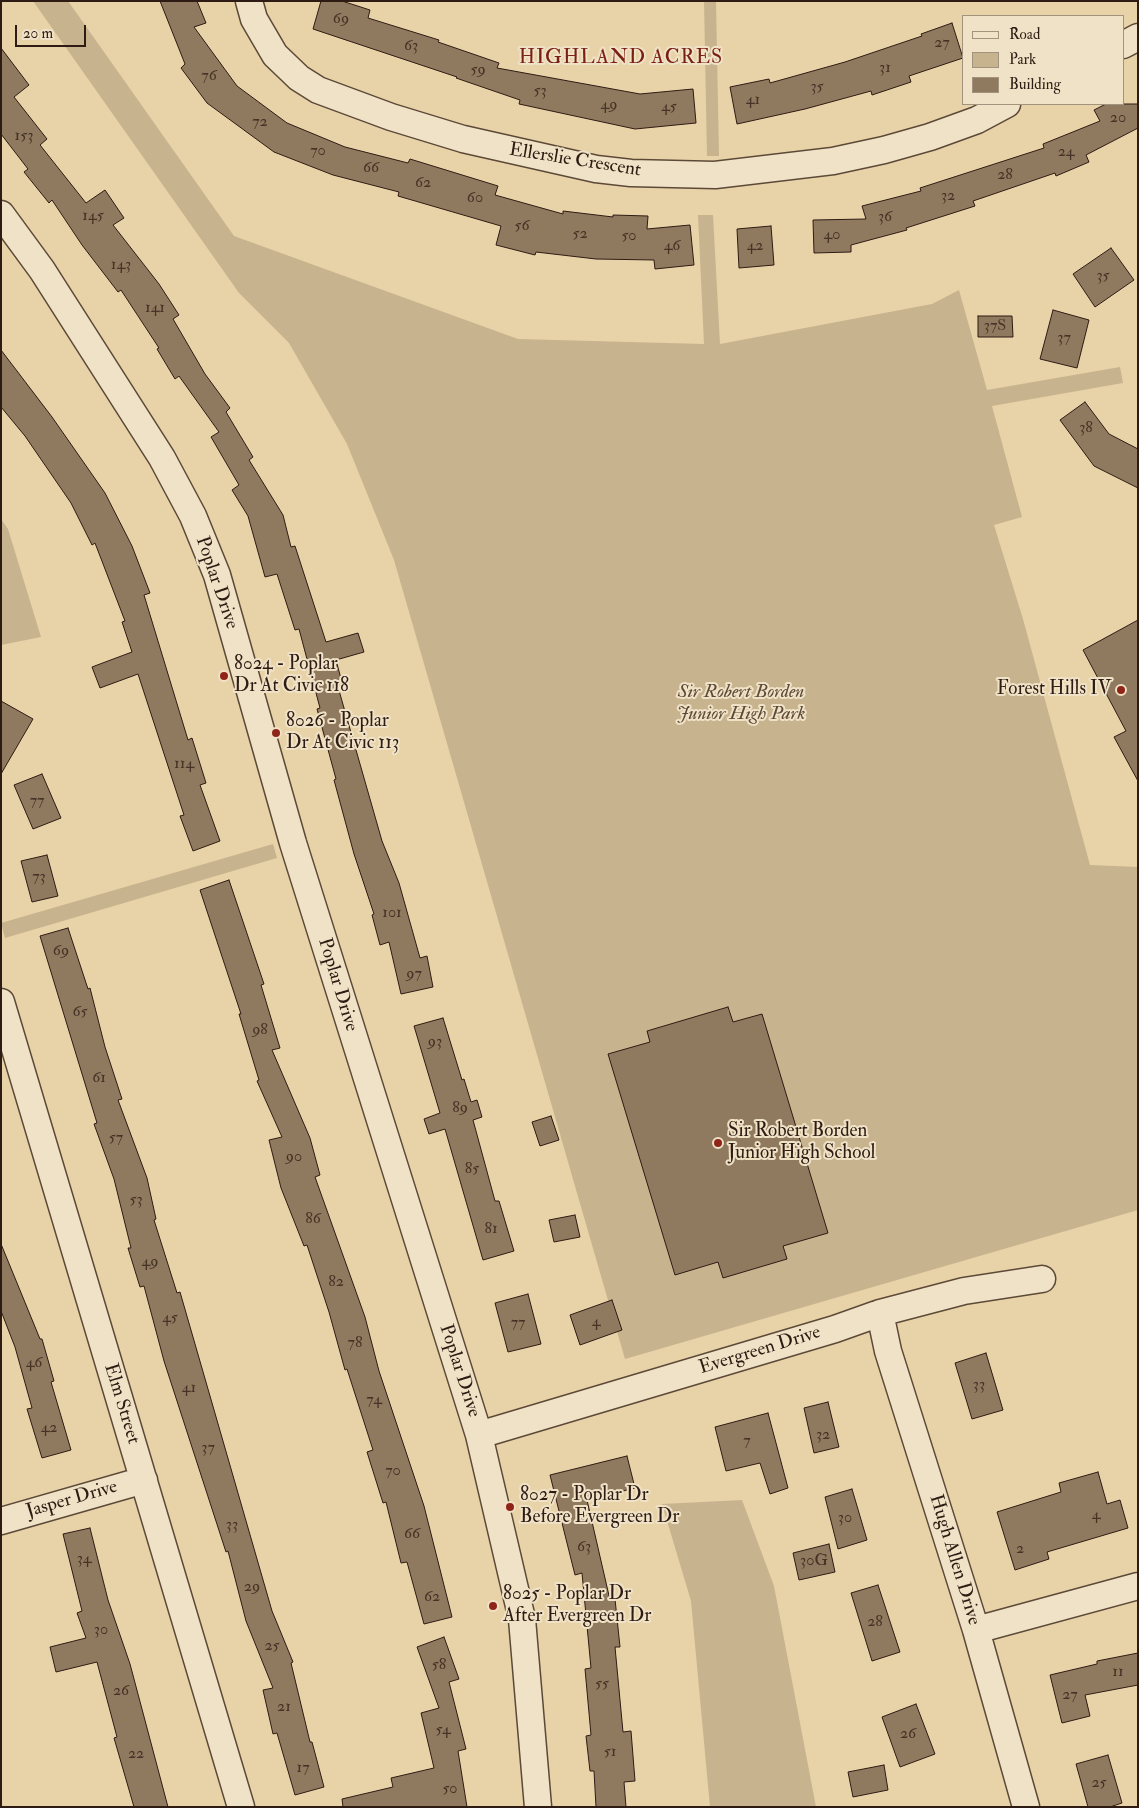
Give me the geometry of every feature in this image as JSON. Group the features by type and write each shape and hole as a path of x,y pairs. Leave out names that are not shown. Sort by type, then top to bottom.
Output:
{"street":[{"name":"Ellerslie Crescent","path":"249,1 254,19 275,55 298,78 318,90 391,117 463,139 596,169 631,173 714,175 834,161 930,137 976,120 1005,105"},
{"path":"1124,44 1138,37"},
{"name":"Poplar Drive","path":"1,214 42,270 162,458 192,516 217,576 293,843 479,1435 522,1619 538,1807"},
{"name":"Elm Street","path":"1,1002 241,1807"},
{"name":"Evergreen Drive","path":"479,1435 836,1329 880,1313 964,1291 1042,1279"},
{"name":"Hugh Allen Drive","path":"880,1313 888,1351 976,1630 1026,1807"},
{"name":"Jasper Drive","path":"1,1521 144,1480"},
{"path":"976,1630 1138,1586"}],"green space":[{"name":"Sir Robert Borden Junior High Park","path":"33,1 68,1 234,236 518,339 704,344 698,215 713,215 720,344 932,304 959,290 987,390 1120,367 1123,383 992,406 1022,517 994,525 1023,619 1090,865 1138,867 1138,1210 625,1359 394,560 347,444 289,343 239,293"},
{"path":"704,1 716,1 719,156 707,156"},
{"path":"1,519 8,529 41,637 1,645"},
{"path":"273,844 277,858 5,938 1,923"},
{"path":"742,1500 774,1586 816,1807 710,1807 691,1601 662,1504"}],"building":[{"path":"160,1 197,1 206,23 194,27 237,86 287,123 345,147 408,163 410,159 498,186 495,195 563,214 563,211 613,217 613,215 648,216 647,229 690,225 694,265 655,269 654,260 596,259 536,252 535,255 496,245 501,226 398,196 399,192 333,175 274,152 207,103 181,68 185,64"},
{"path":"321,1 342,1 370,10 368,18 439,40 438,42 499,63 497,68 640,94 693,89 696,123 635,129 519,104 520,100 457,77 313,29"},
{"path":"952,23 962,58 909,76 911,82 872,95 871,91 805,109 737,124 730,87 769,79 770,83 845,62 922,36 921,34"},
{"path":"1,48 29,85 14,97 47,139 40,145 86,203 105,190 124,218 113,225 159,284 179,315 173,319 205,374 230,408 226,412 253,457 249,460 283,515 291,547 295,546 326,642 358,633 364,652 336,660 343,686 338,687 382,841 399,883 420,958 427,956 433,987 401,994 389,942 380,945 372,915 374,914 354,854 334,780 336,779 317,709 320,708 299,629 295,630 277,574 265,577 248,516 232,490 239,485 211,437 219,432 179,376 175,379 157,349 159,348 121,290 118,292 82,245 52,200 49,203 24,172 28,169 1,134"},
{"path":"1138,104 1138,128 1086,155 1089,162 1056,176 1055,173 973,201 975,206 906,228 907,230 851,245 851,252 814,253 813,220 866,219 862,206 921,191 920,188 1044,148 1043,144 1100,121 1094,110 1104,105"},
{"path":"771,226 774,265 739,268 737,229"},
{"path":"1111,248 1134,280 1095,307 1073,274"},
{"path":"1053,310 1089,320 1077,368 1040,359"},
{"path":"978,316 1012,316 1013,337 978,337"},
{"path":"1,350 52,417 105,493 132,546 150,593 144,595 188,740 192,738 206,783 200,785 220,841 193,851 180,816 184,815 138,674 100,688 92,667 132,652 122,622 125,621 95,543 92,545 71,503 25,436 1,407"},
{"path":"1085,402 1109,434 1138,449 1138,488 1094,466 1060,420"},
{"name":"Forest Hills IV","path":"1138,620 1138,781 1114,737 1126,731 1083,650"},
{"path":"1,701 33,719 1,774"},
{"path":"42,774 61,818 33,829 14,785"},
{"path":"47,855 58,896 32,902 21,861"},
{"path":"229,880 264,984 261,985 280,1048 272,1050 310,1138 320,1175 315,1177 365,1317 379,1371 424,1506 452,1617 424,1624 407,1562 401,1563 386,1502 383,1503 367,1452 373,1450 347,1369 345,1370 329,1312 307,1245 304,1246 281,1188 269,1140 282,1137 257,1081 259,1080 239,1014 241,1014 200,890"},
{"path":"68,928 88,989 90,988 105,1047 122,1099 118,1100 147,1178 156,1219 154,1220 177,1293 180,1292 272,1611 293,1662 291,1663 310,1742 312,1742 324,1787 295,1795 277,1733 273,1734 263,1690 273,1688 246,1621 228,1551 226,1552 164,1361 144,1286 140,1287 128,1248 131,1248 114,1179 94,1124 97,1123 40,936"},
{"name":"Sir Robert Borden Junior High School","path":"728,1007 733,1022 762,1014 828,1233 783,1246 787,1259 723,1278 718,1262 675,1275 608,1054 650,1042 647,1031"},
{"path":"443,1018 462,1080 464,1079 471,1102 477,1100 482,1117 473,1120 495,1201 499,1201 514,1251 483,1260 445,1129 429,1134 424,1119 440,1113 414,1026"},
{"path":"551,1116 559,1140 540,1146 532,1122"},
{"path":"575,1215 580,1237 554,1242 549,1220"},
{"path":"1,1244 40,1339 42,1339 54,1381 51,1382 71,1450 42,1458 27,1409 32,1408 15,1347 1,1311"},
{"path":"528,1294 541,1344 508,1352 495,1303"},
{"path":"612,1300 622,1330 580,1345 570,1315"},
{"path":"986,1353 1003,1410 972,1419 955,1363"},
{"path":"828,1402 839,1447 814,1453 804,1408"},
{"path":"768,1413 788,1488 770,1494 760,1463 726,1471 715,1427"},
{"path":"627,1456 635,1488 587,1500 610,1600 615,1599 620,1647 615,1647 623,1732 631,1731 635,1781 624,1782 626,1807 596,1807 594,1771 590,1771 586,1736 591,1735 585,1669 591,1668 582,1573 575,1575 550,1475"},
{"path":"1098,1472 1107,1504 1120,1500 1128,1528 1047,1552 1049,1559 1015,1570 997,1512 1061,1492 1059,1483"},
{"path":"852,1489 867,1540 838,1549 825,1497"},
{"path":"90,1528 108,1600 130,1664 168,1807 134,1807 114,1738 117,1737 97,1662 56,1672 50,1647 86,1638 77,1613 82,1611 63,1534"},
{"path":"829,1544 835,1572 799,1580 793,1553"},
{"path":"878,1585 900,1652 872,1661 851,1593"},
{"path":"444,1637 459,1679 449,1682 466,1749 458,1751 467,1807 343,1807 342,1799 393,1787 391,1778 434,1768 421,1713 439,1708 417,1647"},
{"path":"1138,1653 1138,1685 1085,1695 1090,1716 1062,1723 1050,1675 1097,1664 1097,1661"},
{"path":"916,1704 935,1754 900,1767 882,1717"},
{"path":"1108,1755 1122,1803 1110,1807 1088,1807 1076,1764"},
{"path":"884,1765 888,1790 853,1797 848,1772"}],"place":[{"name":"8024 - Poplar Dr At Civic 118","path":"224,676"},
{"name":"Forest Hills IV","path":"1121,690"},
{"name":"8026 - Poplar Dr At Civic 113","path":"276,733"},
{"name":"Sir Robert Borden Junior High School","path":"718,1143"},
{"name":"8027 - Poplar Dr Before Evergreen Dr","path":"510,1507"},
{"name":"8025 - Poplar Dr After Evergreen Dr","path":"493,1606"}],"district":[{"name":"HIGHLAND ACRES","path":"621,59"}]}
